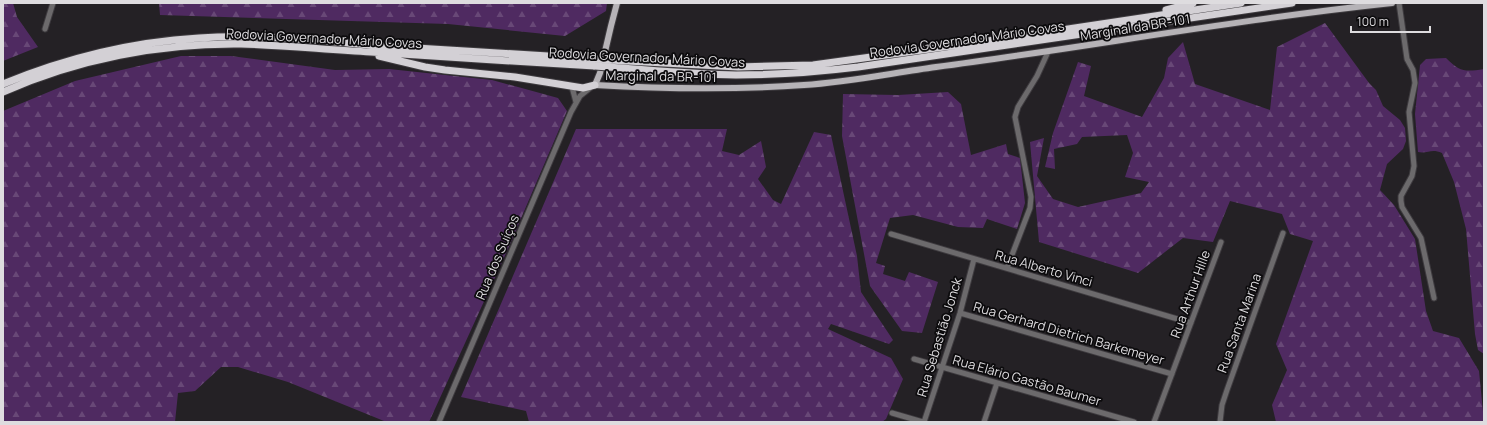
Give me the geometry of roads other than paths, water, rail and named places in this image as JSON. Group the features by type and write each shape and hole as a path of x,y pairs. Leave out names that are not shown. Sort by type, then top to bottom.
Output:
{"highway":[{"path":"1134,19 1193,3"},
{"name":"Rodovia Governador Mário Covas","path":"608,64 738,67 813,65 1241,3"},
{"name":"Rodovia Governador Mário Covas","path":"3,84 49,66 92,54 146,43 199,38 267,38 735,75 779,74 866,66 1292,3"},
{"name":"Rodovia Governador Mário Covas","path":"3,92 50,74 89,63 134,53 180,47 242,44 360,52 596,63"},
{"path":"360,52 425,67 515,78 572,87 583,88 595,85"}],"main road":[{"path":"595,85 600,73 610,26 617,3"},
{"name":"Marginal da BR-101","path":"595,85 691,89 806,85 861,79 1279,17 1392,3"}],"street":[{"path":"45,29 53,3"},
{"path":"1399,3 1407,59 1413,70 1415,83 1409,112 1414,166 1412,176 1401,201 1402,207 1421,238 1434,298"},
{"path":"1007,268 1030,208 1032,197 1015,117 1018,107 1037,76 1048,52"},
{"name":"Rua dos Suíços","path":"439,422 561,133 576,102 584,92 595,85"},
{"path":"572,87 576,102"},
{"name":"Rua Santa Marina","path":"1220,422 1226,390 1283,233"},
{"name":"Rua Alberto Vinci","path":"891,234 1191,323"},
{"name":"Rua Arthur Hille","path":"1154,422 1221,242"},
{"name":"Rua Sebastião Jonck","path":"924,422 960,313 974,259"},
{"name":"Rua Gerhard Dietrich Barkemeyer","path":"960,313 1172,374"},
{"name":"Rua Elário Gastão Baumer","path":"914,359 1134,422"},
{"path":"984,422 997,383"},
{"path":"892,413 924,422"}]}
